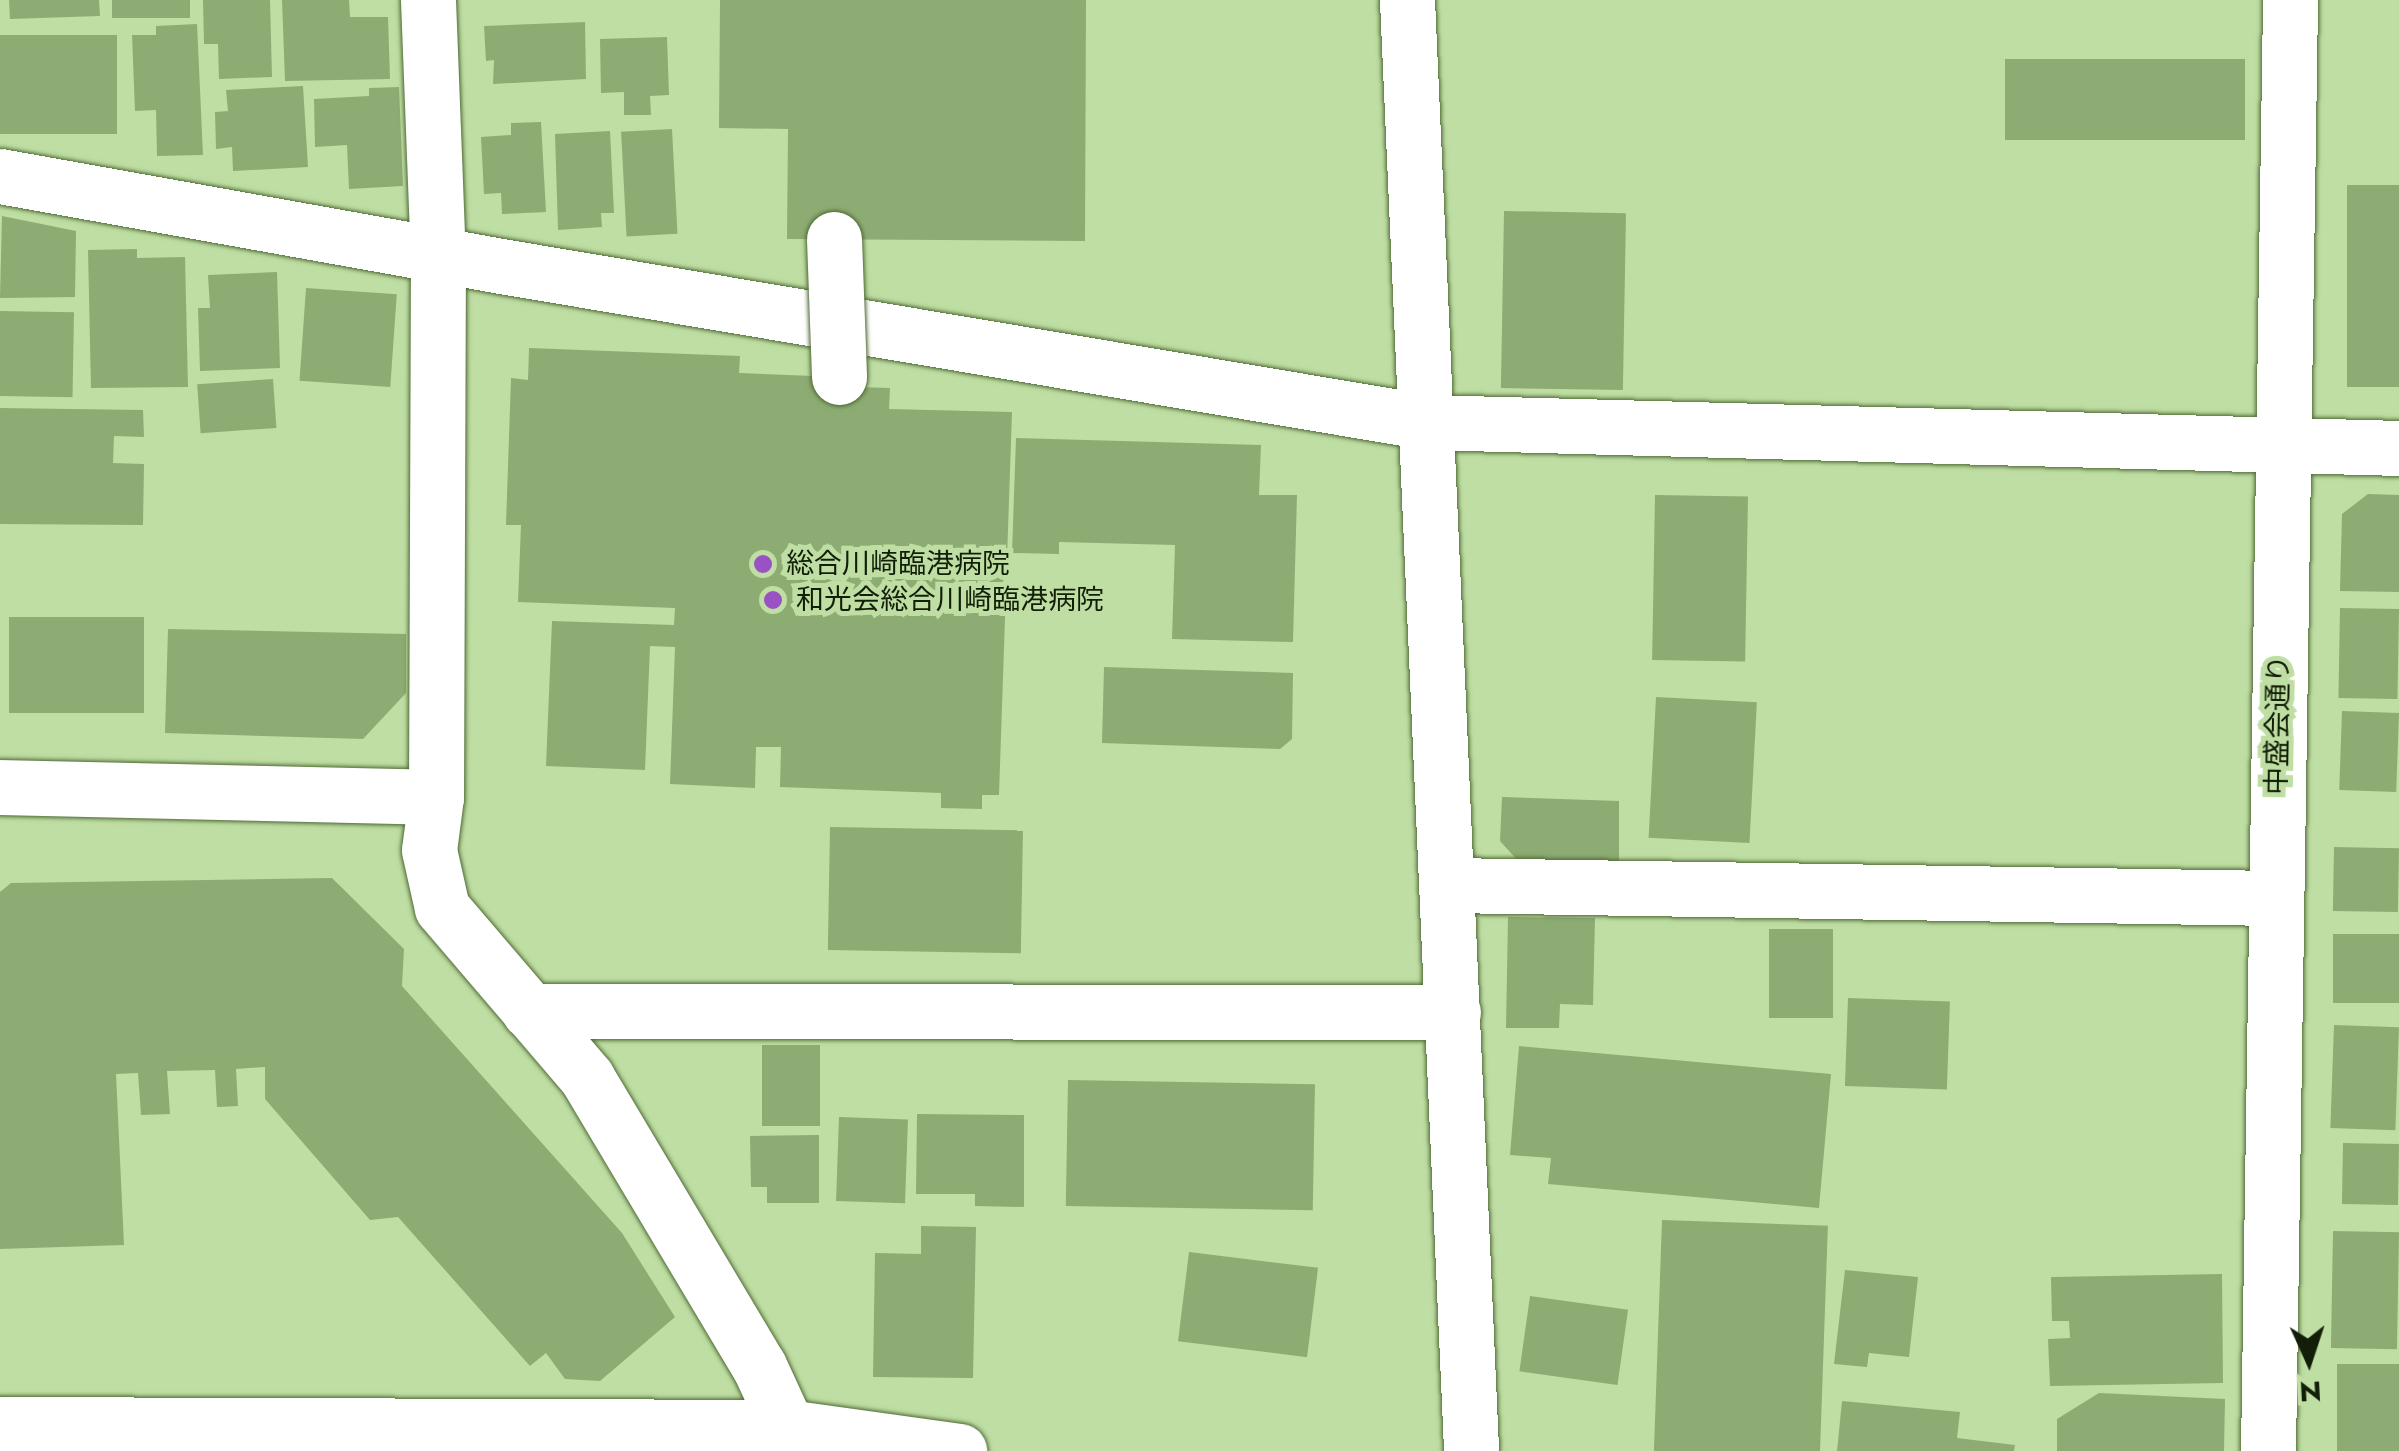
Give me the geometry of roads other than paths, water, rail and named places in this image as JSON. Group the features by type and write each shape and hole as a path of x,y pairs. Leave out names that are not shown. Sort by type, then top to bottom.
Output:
{"street":[{"path":"428,0 438,254 436,797 429,850 442,908 587,1078 709,1278 789,1439"},
{"path":"1407,0 1471,1451"},
{"name":"中盛会通り","path":"2268,1451 2290,0"},
{"path":"0,176 1426,422 2284,448 2399,448"},
{"path":"834,239 839,377"},
{"path":"0,787 436,797"},
{"path":"1448,884 2274,898"},
{"path":"529,1011 1453,1012"},
{"path":"0,1424 789,1439 960,1451"}],"place":[{"name":"総合川崎臨港病院","path":"763,564"},
{"name":"和光会総合川崎臨港病院","path":"773,600"}]}
